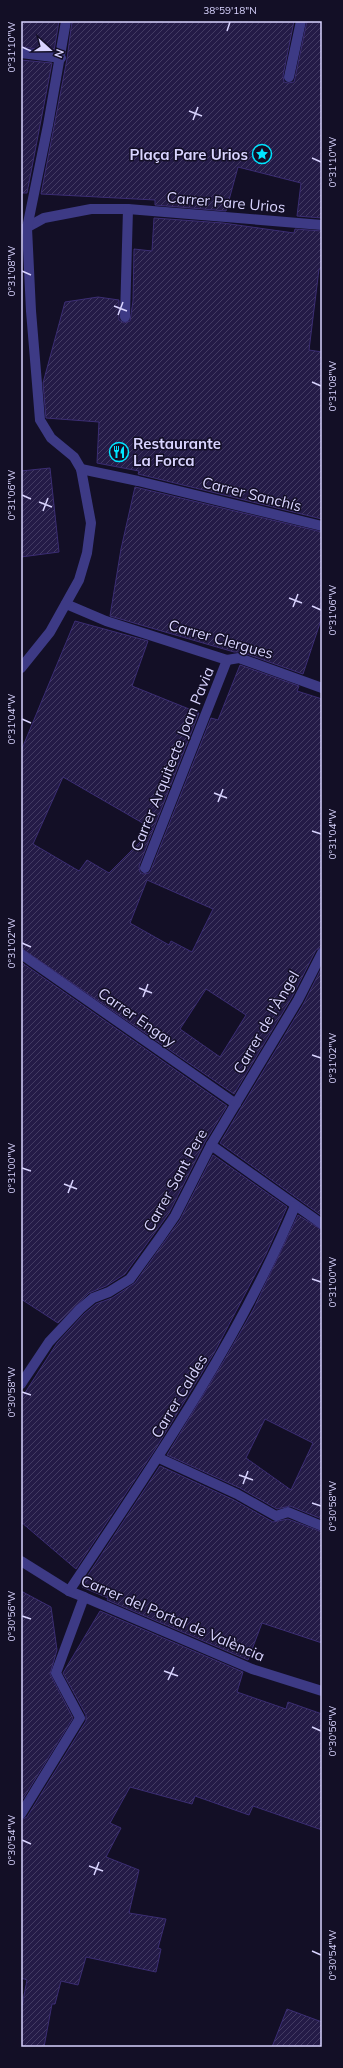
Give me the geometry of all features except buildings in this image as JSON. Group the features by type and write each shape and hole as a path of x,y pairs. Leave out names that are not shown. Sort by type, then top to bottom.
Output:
{"street":[{"path":"21,668 50,632 79,580 87,553 91,523 81,469 74,456 51,438 40,420 24,229 61,58 66,21"},
{"path":"289,77 301,21"},
{"path":"21,53 61,58"},
{"name":"Carrer Pare Urios","path":"24,229 44,218 91,209 128,209 322,225"},
{"path":"125,317 128,209"},
{"name":"Carrer Sanchís","path":"81,469 138,481 322,526"},
{"name":"Carrer Clergues","path":"66,604 106,621 227,660 239,658 322,688"},
{"name":"Carrer Arquitecte Joan Pavia","path":"145,868 227,660"},
{"name":"Carrer de l'Àngel","path":"236,1104 298,1000 322,953"},
{"name":"Carrer Engay","path":"21,954 236,1104"},
{"name":"Carrer Sant Pere","path":"21,1384 49,1342 80,1309 92,1298 109,1292 130,1279 175,1216 211,1144 236,1104"},
{"path":"211,1144 322,1224"},
{"name":"Carrer Caldes","path":"69,1591 159,1458 241,1321 278,1247 295,1206"},
{"path":"159,1458 237,1494 276,1516 288,1512 322,1526"},
{"name":"Carrer del Portal de València","path":"21,1560 69,1591 252,1669 321,1690 322,1679"},
{"path":"21,1814 80,1718 56,1673 84,1598"}],"place":[{"name":"Plaça Pare Urios","path":"262,154"},
{"name":"Restaurante La Forca","path":"119,452"}]}
